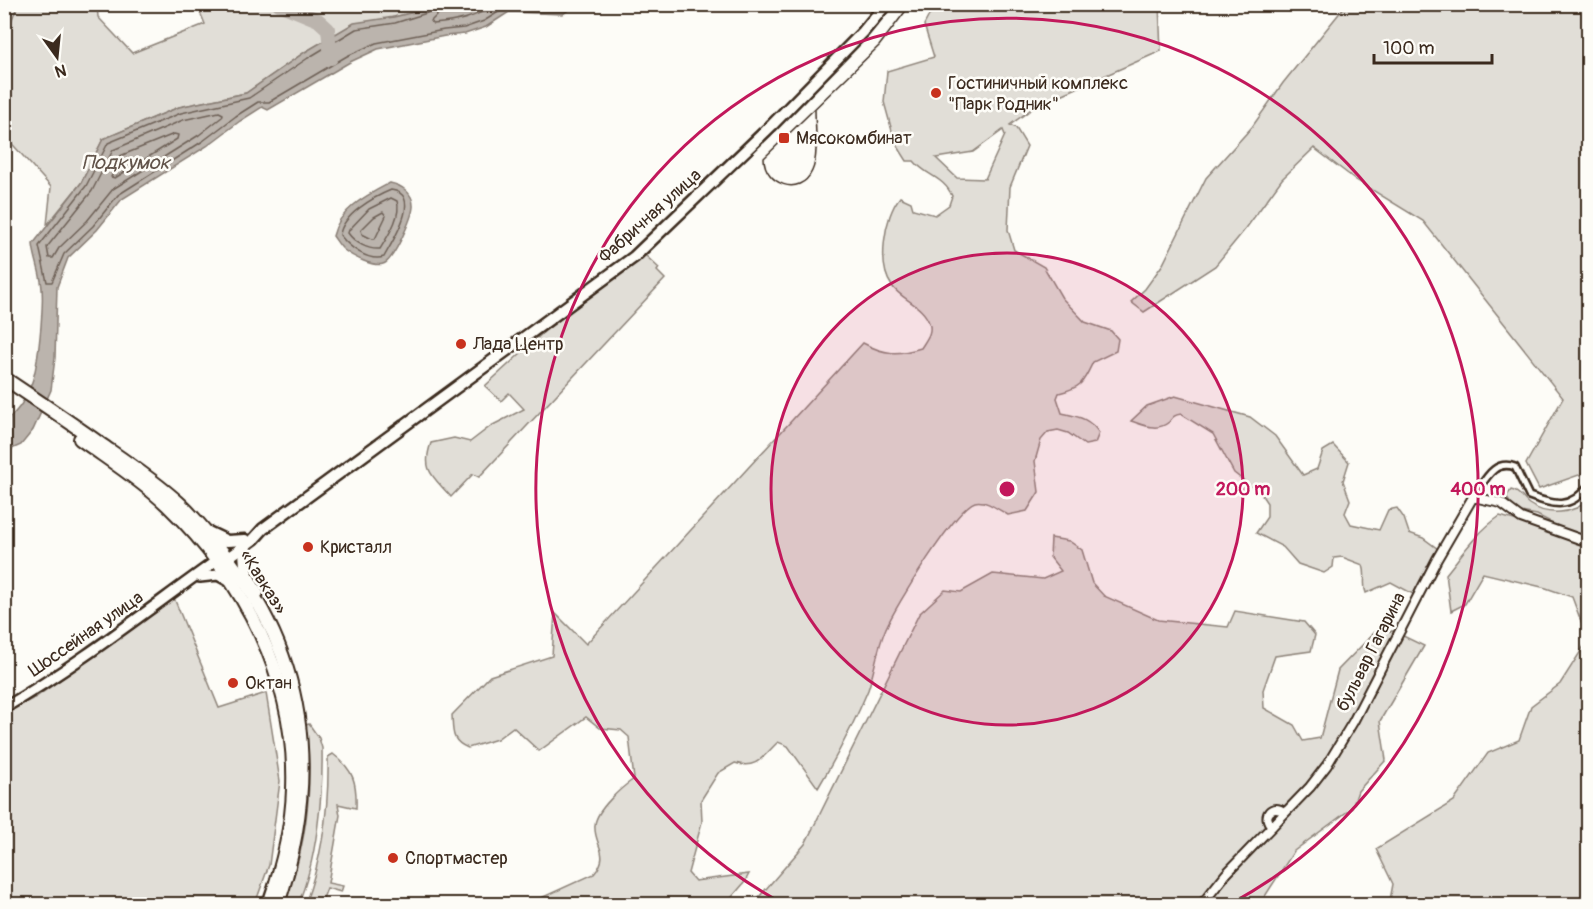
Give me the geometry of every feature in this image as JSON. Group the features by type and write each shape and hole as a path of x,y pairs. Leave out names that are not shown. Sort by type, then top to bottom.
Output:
{"main road":[{"name":"Фабричная улица","path":"222,560 634,257 772,125 863,32 886,4"},
{"name":"«Кавказ»","path":"6,382 162,487 180,503 201,534 262,609 289,674 300,730 303,786 294,849 278,904"},
{"name":"«Кавказ»","path":"60,420 201,534"},
{"path":"137,480 145,482 166,498 222,560"},
{"path":"201,534 246,542 245,566 280,638 289,664 289,674"},
{"name":"«Кавказ»","path":"222,560 268,649 286,715 292,756 291,818 286,846 269,904"}],"street":[{"name":"бульвар Гагарина","path":"1202,904 1226,874 1310,787 1327,765 1353,722 1437,559 1473,498 1496,466 1506,464 1515,467 1528,496 1544,502 1556,504 1576,500 1588,486"},
{"path":"1473,498 1501,503 1521,518 1588,542"},
{"path":"201,534 203,562 199,575 219,575 234,584"},
{"name":"Шоссейная улица","path":"4,708 49,682 222,560"},
{"name":"бульвар Гагарина","path":"1272,826 1266,816 1269,811 1280,808 1284,812"}],"shaded area":[{"path":"940,4 1159,5 1161,51 1036,106 1010,125 1016,128 1027,146 1010,187 1008,230 1014,250 1044,267 1062,298 1085,322 1111,331 1118,339 1116,351 1093,362 1081,383 1073,389 1059,393 1057,398 1062,413 1083,419 1095,428 1099,433 1095,443 1085,445 1068,433 1058,430 1048,432 1041,440 1035,461 1039,492 1027,511 1008,515 979,501 966,508 954,521 913,580 892,617 883,636 863,703 818,788 788,746 778,742 764,757 754,763 743,765 735,763 718,773 701,800 702,822 688,873 695,881 749,874 726,904 528,904 594,874 599,867 602,855 595,832 596,819 610,799 634,779 629,737 621,730 600,728 586,717 539,751 513,727 497,739 468,748 456,739 452,715 490,676 552,656 555,613 586,644 863,343 892,353 921,348 928,336 930,326 923,312 896,291 887,277 884,254 886,228 894,205 900,197 911,202 913,209 935,215 949,205 952,196 940,181 914,161 907,161 895,142 884,102 887,71 934,57 924,25 932,10","holes":["1003,130 1005,135 985,179 957,178 936,158 973,152"]},
{"path":"18,5 97,5 98,17 132,53 205,24 197,5 442,5 394,17 329,39 305,52 246,93 179,107 103,139 81,183 47,225 51,187 5,136 5,35"},
{"path":"1346,5 1588,5 1588,289 1585,291 1588,297 1588,464 1582,474 1539,489 1526,464 1563,398 1423,221 1356,180 1314,148 1282,179 1215,266 1144,312 1131,302 1145,289 1163,264 1206,178 1252,127 1283,83"},
{"path":"645,255 659,268 657,271 665,279 479,477 473,474 451,497 430,473 427,460 431,443 454,438 470,442 491,426 524,409 509,393 501,401 485,386 545,331"},
{"path":"1175,396 1250,417 1275,436 1303,475 1317,469 1323,451 1333,445 1349,462 1343,481 1350,500 1345,513 1351,524 1379,530 1388,510 1397,508 1404,518 1409,533 1423,538 1438,549 1413,594 1391,582 1366,593 1363,565 1342,557 1334,558 1333,567 1324,573 1298,564 1283,547 1256,533 1267,517 1267,503 1261,494 1234,473 1213,434 1181,414 1160,427 1150,427 1131,421 1147,406"},
{"path":"1511,490 1517,492 1536,508 1552,512 1568,511 1588,499 1588,640 1572,597 1546,588 1483,573 1465,604 1451,611 1446,574 1485,528 1500,516 1536,526 1547,525 1549,521 1537,515 1516,511 1506,497"},
{"path":"1051,538 1069,541 1082,550 1092,583 1104,596 1158,620 1228,627 1235,611 1304,622 1315,635 1311,651 1275,656 1263,690 1264,708 1294,725 1303,741 1320,738 1338,670 1375,632 1393,631 1424,646 1380,721 1386,760 1358,791 1352,808 1294,851 1260,904 753,904 805,844 919,614 945,590 961,592 993,574 1043,579 1061,571 1050,557"},
{"path":"174,598 219,708 266,693 280,781 269,865 255,904 5,904 5,713 36,697"},
{"path":"1588,640 1588,904 1382,904 1390,900 1393,884 1376,849 1454,801 1488,753 1519,740 1531,706 1560,684"},
{"path":"309,724 319,738 322,748 318,828 305,887 298,904 284,904 300,854 306,819 309,767 306,725"},
{"path":"333,754 350,772 356,791 356,808 338,804 340,815 328,883 343,886 341,892 327,888 321,904 305,904 320,851 326,813 328,757"}],"water":[{"name":"Подкумок","path":"442,5 575,5 563,14 509,12 486,27 465,34 378,49 350,62 268,110 262,107 207,146 122,199 97,230 68,258 57,287 55,358 51,390 33,430 21,445 5,452 4,422 14,413 29,391 38,353 42,295 33,244 81,183 103,139 179,107 246,93 305,52 354,23 394,17"},
{"path":"390,183 406,190 413,202 413,207 397,248 387,261 379,265 363,261 348,253 333,236 341,218 355,204"}],"waterway":[{"path":"279,4 318,20 328,29 331,58"}],"tram line":[{"path":"815,109 816,149 812,171 806,179 792,186 776,181 770,175 764,158 879,46 911,4"}],"place":[{"name":"Гостиничный комплекс \"Парк Родник\"","path":"936,93"},
{"name":"Мясокомбинат","path":"784,138"},
{"name":"Лада Центр","path":"461,344"},
{"name":"Кристалл","path":"308,547"},
{"name":"Октан","path":"233,683"},
{"name":"Спортмастер","path":"393,858"}]}
